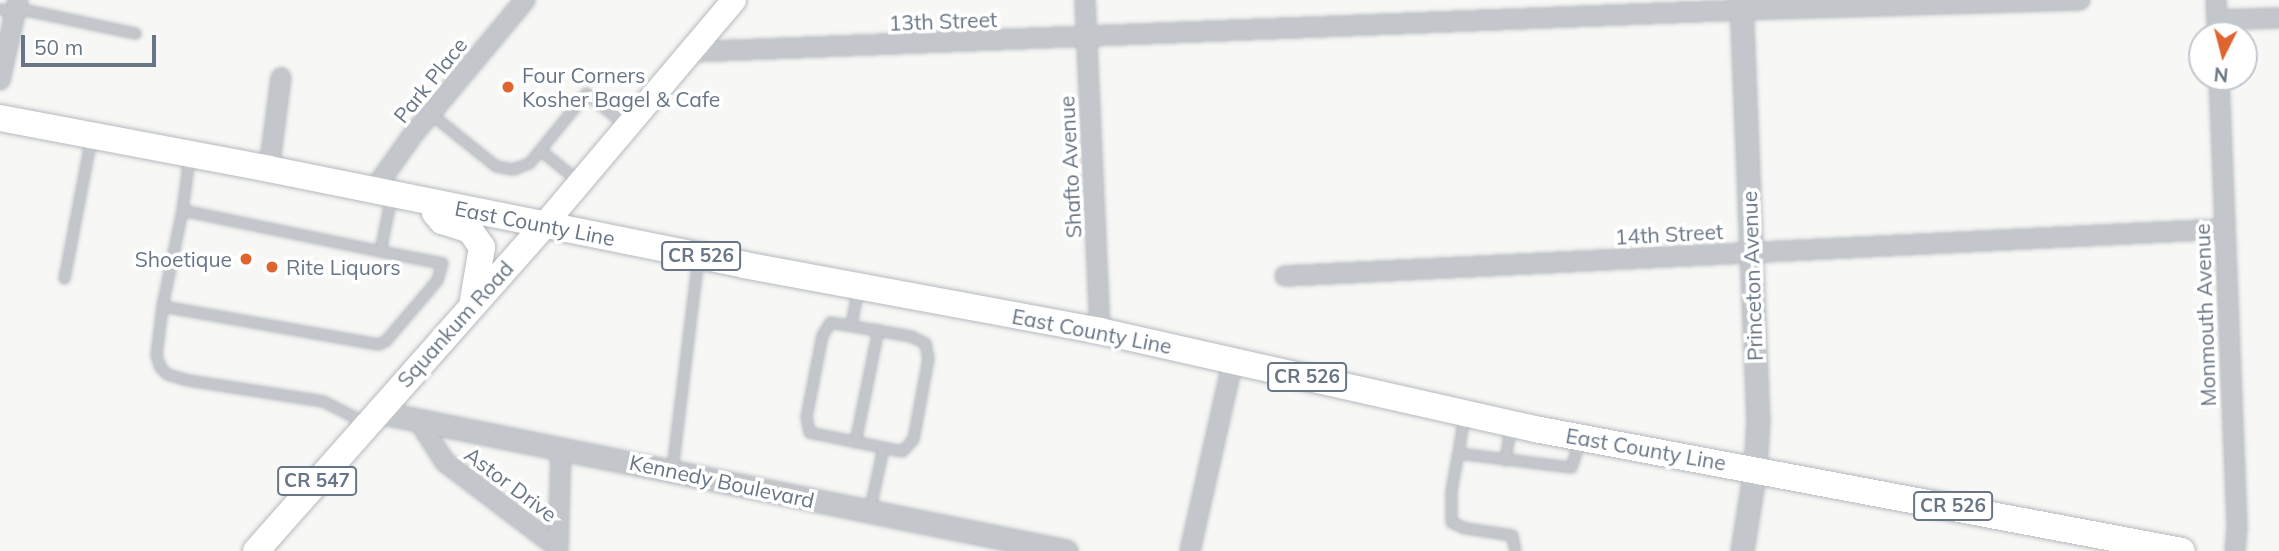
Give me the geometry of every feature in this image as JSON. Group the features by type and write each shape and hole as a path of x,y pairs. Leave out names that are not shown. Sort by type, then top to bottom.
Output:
{"main road":[{"name":"Squankum Road","path":"256,551 544,225 734,0"},
{"name":"East County Line","path":"0,118 269,169 698,256 1100,331 1580,437 2182,551"},
{"path":"425,202 442,221 470,230 482,247 472,306"}],"street":[{"name":"Park Place","path":"382,193 430,114 525,0"},
{"name":"Shafto Avenue","path":"1085,0 1100,331"},
{"name":"13th Street","path":"690,52 1086,38 1741,5 2080,0"},
{"path":"2216,0 2217,21"},
{"name":"Princeton Avenue","path":"1741,5 1758,419 1755,469 1742,551"},
{"path":"0,80 13,7"},
{"path":"2258,21 2279,18"},
{"path":"269,169 281,78"},
{"name":"Monmouth Avenue","path":"2219,91 2237,528 2235,551"},
{"name":"14th Street","path":"1285,276 2224,229"},
{"path":"1190,551 1233,360"},
{"name":"Kennedy Boulevard","path":"373,418 418,420 1066,551"},
{"name":"Astor Drive","path":"418,420 445,462 557,549"},
{"name":"Astor Drive","path":"557,549 561,448"}],"lane":[{"path":"13,7 135,33"},
{"path":"430,114 496,166 513,169 530,163 586,93 627,127"},
{"path":"64,278 91,136"},
{"path":"540,150 580,182"},
{"path":"190,154 162,306 156,355 160,367 167,374 188,380 323,401 373,418"},
{"path":"380,251 382,193"},
{"path":"162,306 378,344 385,341 437,280 442,262 181,210"},
{"path":"672,470 698,256"},
{"path":"851,324 858,286"},
{"path":"831,322 878,329 919,338 928,349 913,439 902,451 815,435 805,425 826,327 831,322"},
{"path":"855,442 878,329"},
{"path":"1464,413 1451,491 1451,522 1465,528 1512,535 1516,551"},
{"path":"1505,460 1511,423"},
{"path":"1458,453 1571,467 1580,437"},
{"path":"869,512 883,448"}],"place":[{"name":"Four Corners Kosher Bagel & Cafe","path":"508,87"},
{"name":"Shoetique","path":"246,259"},
{"name":"Rite Liquors","path":"272,267"}]}
